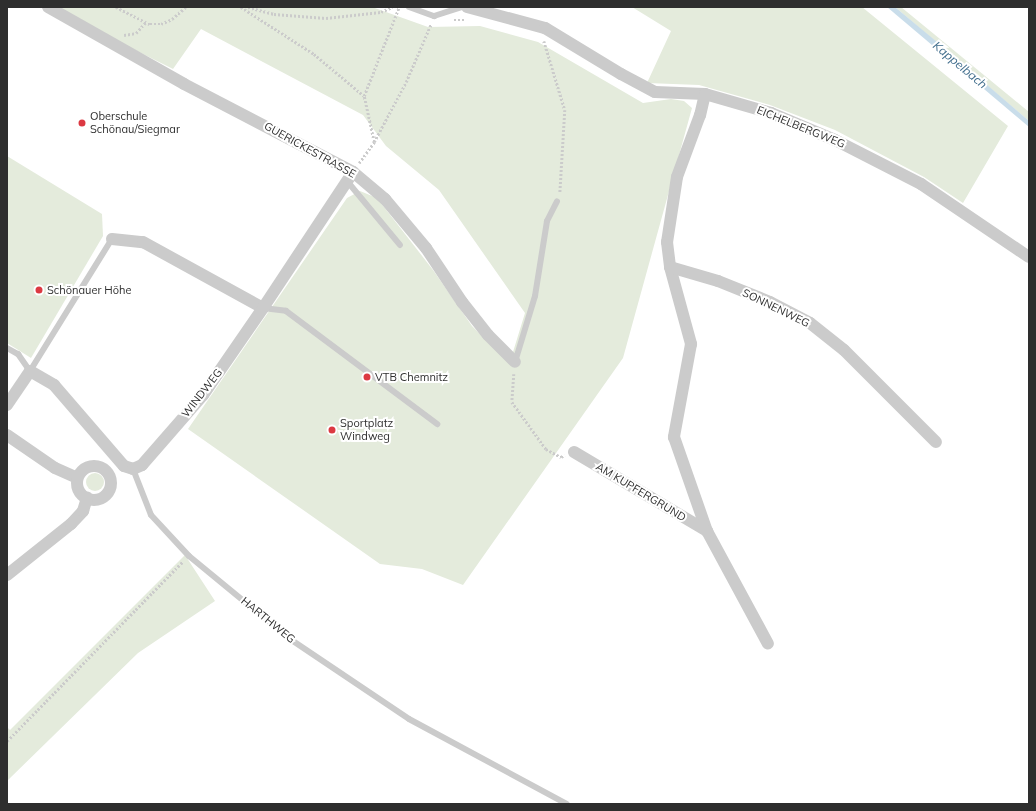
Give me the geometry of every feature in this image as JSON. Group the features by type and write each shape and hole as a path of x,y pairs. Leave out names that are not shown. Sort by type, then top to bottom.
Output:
{"street":[{"name":"GUERICKESTRASSE","path":"48,7 350,176 390,205 426,248 462,302 488,335 515,362"},
{"name":"EICHELBERGWEG","path":"467,7 545,28 621,74 655,92 705,94 771,113 842,143 921,184 1029,256"},
{"name":"AM KUPFERGRUND","path":"705,94 700,116 677,177 667,242 670,267 691,344 674,436 707,532 768,644"},
{"name":"WINDWEG","path":"133,469 142,465 203,395 263,308 350,176"},
{"path":"112,238 143,242 263,308"},
{"name":"SONNENWEG","path":"670,267 718,281 770,302 810,323 844,350 936,442"},
{"path":"7,405 30,371 54,385 124,466 133,469"},
{"path":"7,435 55,468 77,478"},
{"name":"AM KUPFERGRUND","path":"574,452 707,532"},
{"path":"94,466 104,469 110,478 110,489 107,494 98,500 86,498 77,488 77,478 83,470 94,466"},
{"path":"7,575 71,524 83,511 86,498"}],"lane":[{"path":"409,7 434,16 461,7"},
{"path":"350,176 400,245"},
{"path":"515,362 535,296 547,221 557,201"},
{"path":"7,348 18,354 30,371 112,238"},
{"path":"263,308 286,311 437,424"},
{"name":"HARTHWEG","path":"133,469 151,515 189,556 290,639 409,719 567,804"}],"path":[{"path":"116,7 146,22 161,24 172,19 186,7"},
{"path":"241,7 314,54 364,96"},
{"path":"248,7 274,14 326,18 381,12 392,7"},
{"path":"374,142 364,96 399,7"},
{"path":"350,176 374,142 406,82 434,16 442,19 466,20"},
{"path":"120,34 126,36 136,33 146,22"},
{"path":"548,41 542,37 550,57 565,110 562,190 557,201"},
{"path":"515,362 512,402 546,449 561,456 574,452"},
{"path":"7,741 189,556"}],"green space":[{"path":"59,7 372,7 428,27 480,26 538,42 643,103 671,99 684,101 692,108 623,358 463,585 422,569 380,564 188,429 347,198 360,191 377,198 433,270 472,326 511,365 513,352 525,313 439,190 386,146 363,115 201,29 173,69 99,32"},
{"path":"632,7 862,7 1008,126 963,203 924,177 835,130 770,105 699,85 647,83 671,31"},
{"path":"895,7 901,7 1029,112 1029,121"},
{"name":"Schönauer Höhe","path":"7,156 102,214 103,236 31,358 7,343"},
{"path":"95,473 101,476 104,482 101,488 95,491 89,488 86,482 89,476"},
{"path":"185,555 215,601 138,653 7,781 7,727 10,730"}],"water":[{"name":"Kappelbach","path":"887,7 895,7 943,47 1029,121 1029,127"}],"place":[{"name":"Oberschule Schönau/Siegmar","path":"82,123"},
{"name":"Schönauer Höhe","path":"39,290"},
{"name":"VTB Chemnitz","path":"367,377"},
{"name":"Sportplatz Windweg","path":"332,430"}]}
